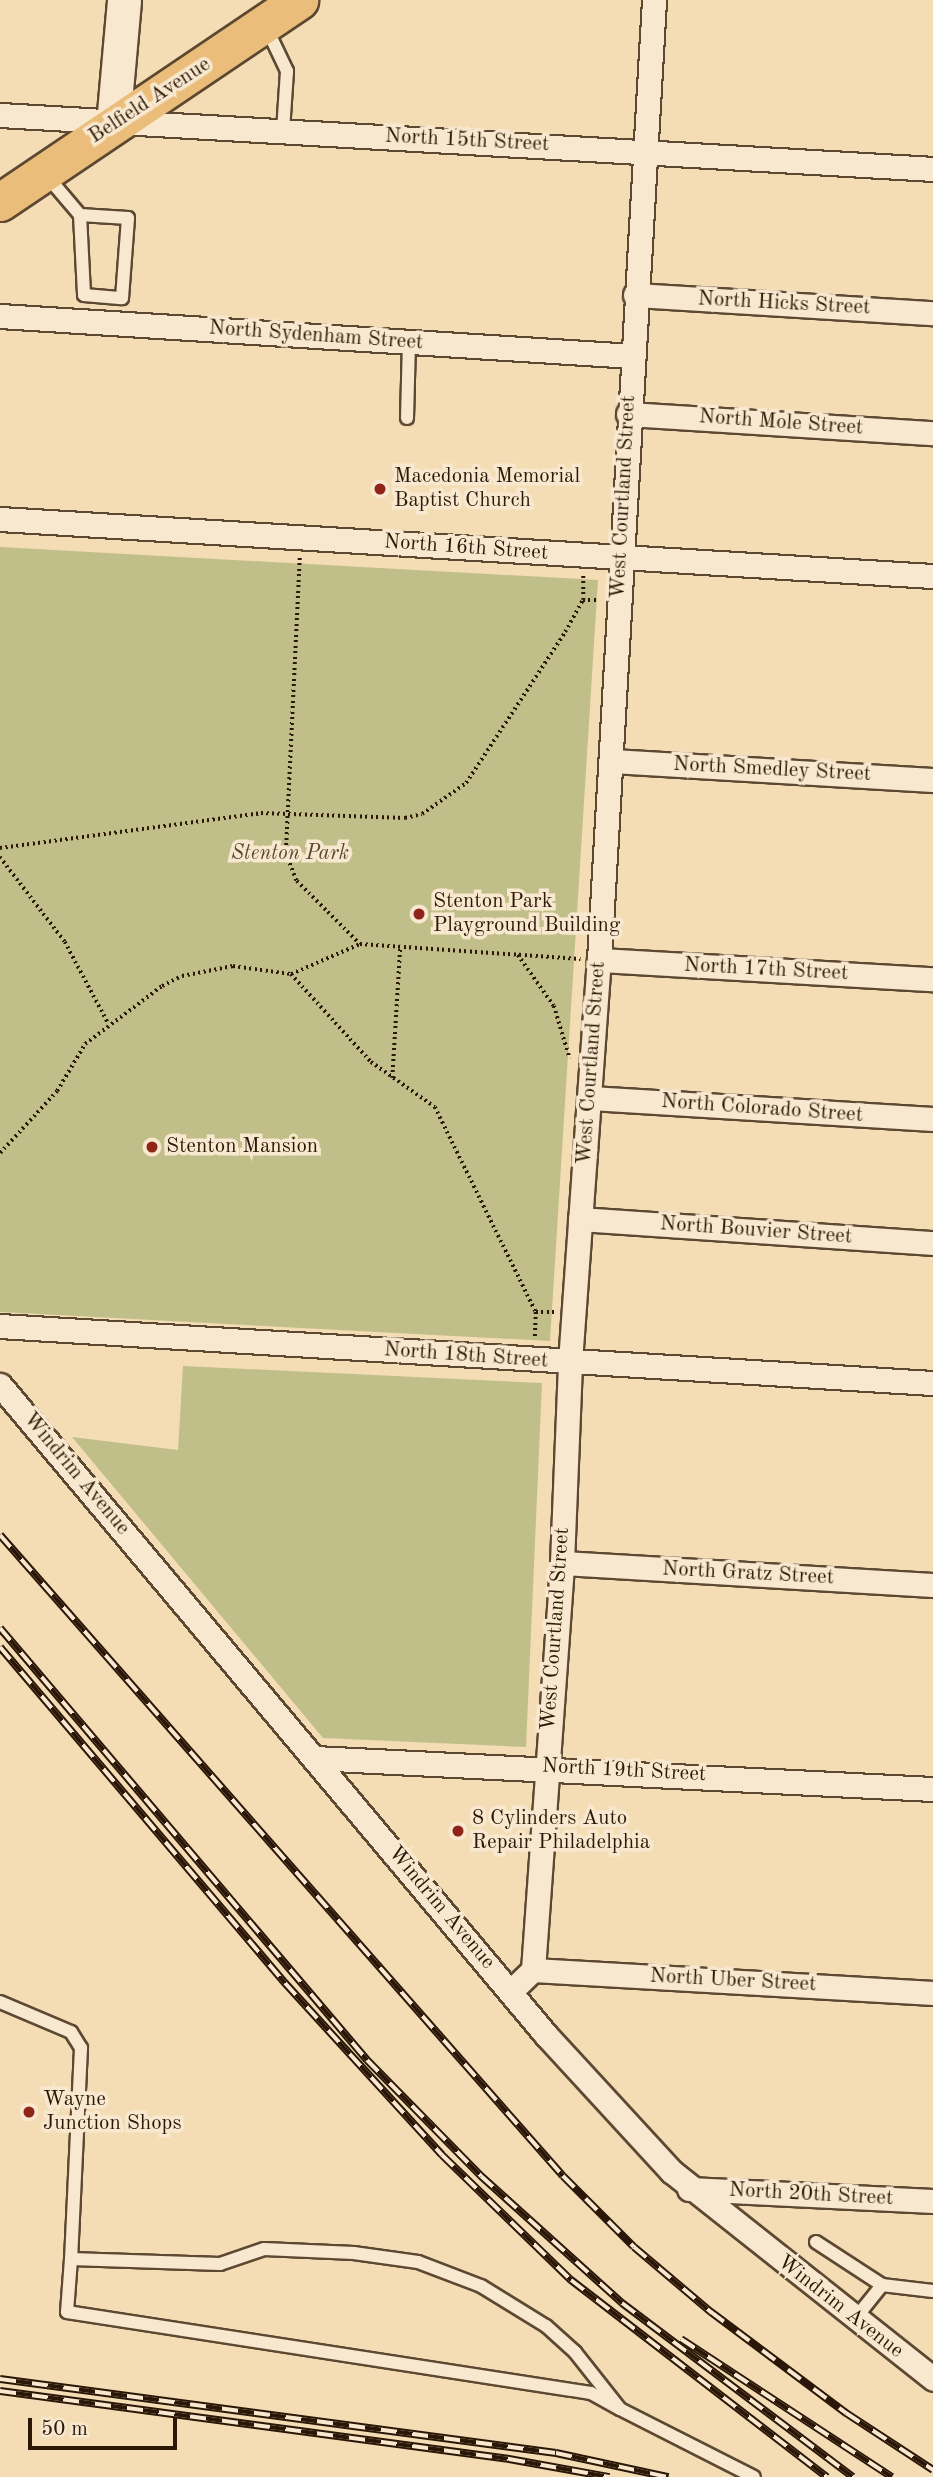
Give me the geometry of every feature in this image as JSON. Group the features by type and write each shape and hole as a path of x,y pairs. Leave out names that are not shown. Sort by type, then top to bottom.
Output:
{"main road":[{"name":"Belfield Avenue","path":"0,202 299,0"}],"street":[{"path":"113,124 124,0"},
{"name":"West Courtland Street","path":"533,1970 562,1563 570,1363 599,960 628,414 654,0"},
{"name":"North 15th Street","path":"0,116 933,169"},
{"name":"North Hicks Street","path":"635,295 933,313"},
{"name":"North Sydenham Street","path":"0,316 632,356"},
{"name":"North Mole Street","path":"628,414 933,433"},
{"name":"North 16th Street","path":"0,519 933,576"},
{"name":"North Smedley Street","path":"611,761 933,780"},
{"name":"North 17th Street","path":"599,960 933,979"},
{"name":"North Colorado Street","path":"590,1098 933,1119"},
{"name":"North Bouvier Street","path":"580,1219 933,1242"},
{"name":"North 18th Street","path":"0,1326 570,1363 933,1383"},
{"name":"Windrim Avenue","path":"0,1385 546,2035 689,2189 933,2379"},
{"name":"North Gratz Street","path":"562,1563 933,1585"},
{"name":"North 19th Street","path":"314,1758 546,1767 933,1789"},
{"path":"511,1991 533,1970"},
{"name":"North Uber Street","path":"533,1970 933,1993"},
{"name":"North 20th Street","path":"689,2189 933,2201"}],"lane":[{"path":"265,24 287,71 283,131"},
{"path":"43,172 80,215 84,295 122,298 128,218 80,215"},
{"path":"407,418 409,341"},
{"path":"0,2002 71,2032 81,2048 68,2312 591,2393 754,2477"},
{"path":"817,2242 882,2285 933,2291"},
{"path":"71,2259 220,2264 264,2249 354,2253 418,2262 481,2286 546,2326 575,2352 620,2409"},
{"path":"854,2320 882,2285"}],"path":[{"path":"302,538 286,812 289,867 360,944"},
{"path":"0,848 286,812 405,818 422,814 466,783 583,600 583,556"},
{"path":"0,857 65,942 108,1023"},
{"path":"0,1153 57,1091 85,1044 108,1023 182,976 233,966 291,974 360,944 599,960"},
{"path":"392,1078 400,946"},
{"path":"517,955 554,1006 568,1054 590,1098"},
{"path":"291,974 371,1062 435,1107 536,1312 534,1360"}],"green space":[{"name":"Stenton Park","path":"0,547 598,580 550,1341 0,1312"},
{"path":"183,1366 542,1383 526,1747 323,1738 72,1437 178,1450"}],"railway":[{"path":"0,1535 563,2176 634,2247 711,2312 846,2413 933,2470"},
{"path":"0,1628 367,2060 481,2176 622,2303 853,2477"},
{"path":"0,1647 285,1983 442,2155 571,2280 827,2477"},
{"path":"681,2339 892,2477"},
{"path":"0,2379 556,2453 668,2477"},
{"path":"0,2391 509,2459 609,2477"}],"place":[{"name":"Macedonia Memorial Baptist Church","path":"380,489"},
{"name":"Stenton Park Playground Building","path":"419,914"},
{"name":"Stenton Mansion","path":"152,1147"},
{"name":"8 Cylinders Auto Repair Philadelphia","path":"458,1831"},
{"name":"Wayne Junction Shops","path":"29,2112"}]}
